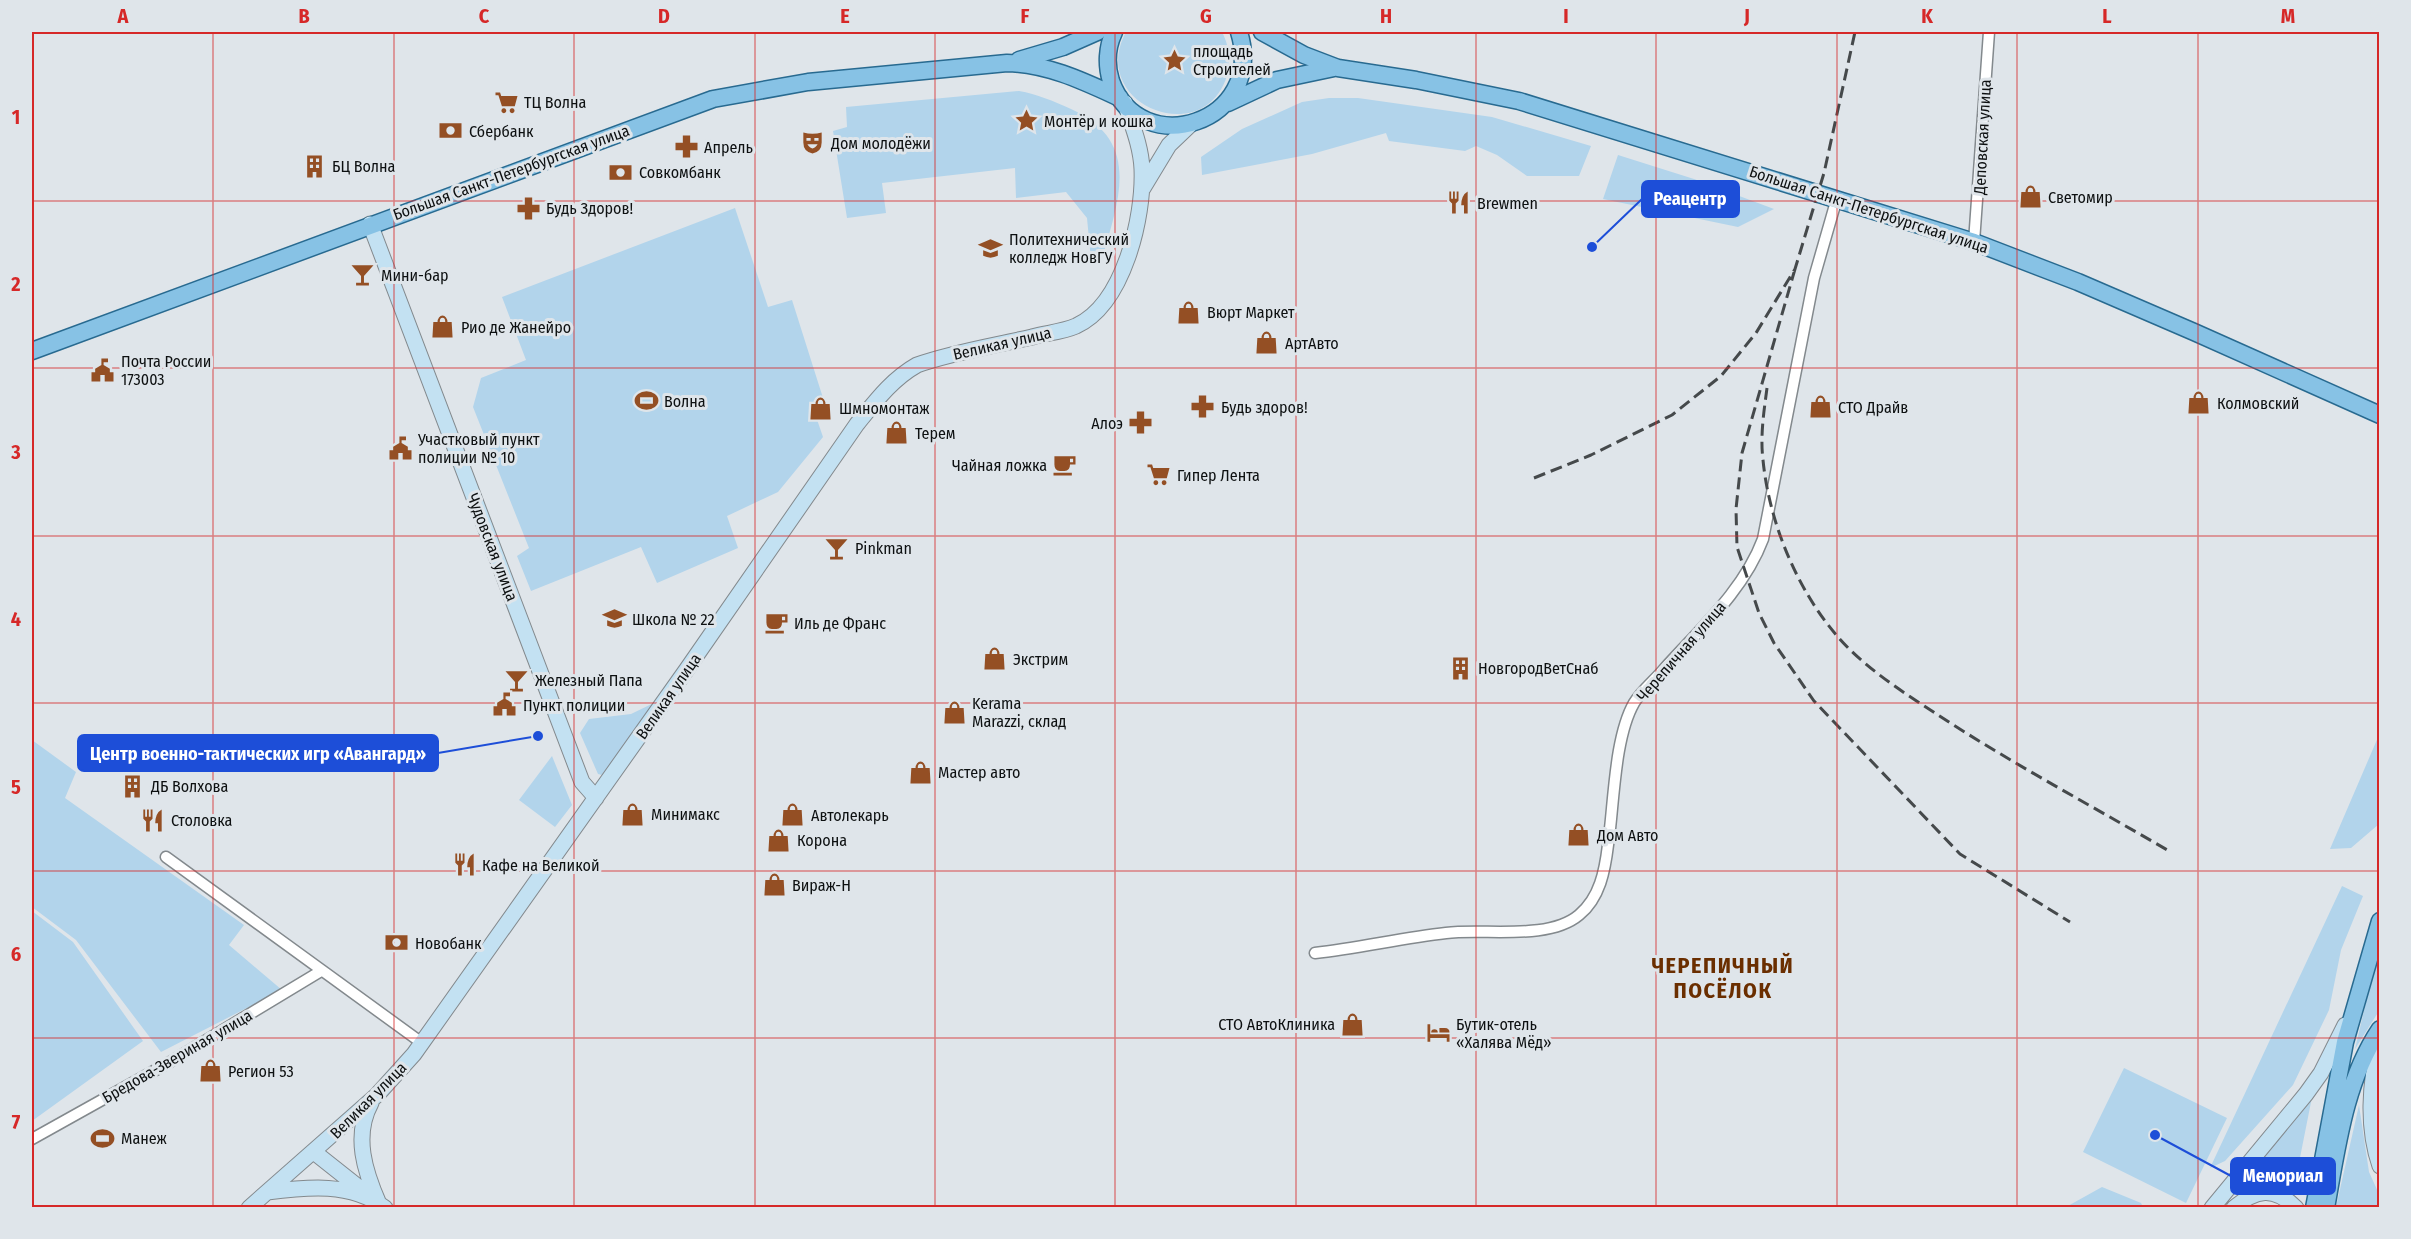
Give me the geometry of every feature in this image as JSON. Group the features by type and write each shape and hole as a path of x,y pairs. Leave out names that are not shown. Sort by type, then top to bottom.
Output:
{"main road":[{"name":"Большая Санкт-Петербургская улица","path":"1007,63 1046,53 1096,32"},
{"path":"1114,32 1108,48 1109,75 1138,141 1142,167 1142,190"},
{"path":"1122,101 1138,116 1150,122 1176,126 1192,123 1209,115 1224,105 1238,87 1243,75 1244,55 1239,32"},
{"name":"Большая Санкт-Петербургская улица","path":"1262,32 1304,56 1338,68 1416,80 1519,101 1974,242 2078,282 2379,415"},
{"name":"Большая Санкт-Петербургская улица","path":"32,351 370,224 713,99 808,82 1007,63 1052,69 1122,101"},
{"name":"Большая Санкт-Петербургская улица","path":"1224,105 1277,80 1338,68"},
{"path":"1142,190 1164,151 1192,123"},
{"name":"Великая улица","path":"249,1208 377,1095 422,1043 857,424 883,393 903,373 932,359 1071,328 1094,314 1110,294 1122,273 1142,190"},
{"name":"Чудовская улица","path":"370,224 582,782 596,798"},
{"path":"2314,1208 2337,1078 2353,1008 2379,921"},
{"path":"2212,1208 2321,1073 2353,1008"},
{"path":"2326,1208 2337,1147 2356,1074 2379,1029"},
{"path":"2379,1046 2371,1113 2379,1166"},
{"path":"377,1095 367,1111 361,1134 365,1167 382,1206"},
{"path":"314,1152 382,1206"},
{"path":"267,1192 310,1187 331,1188 360,1195 382,1206"},
{"path":"2234,1208 2250,1195 2262,1191 2286,1199 2296,1208"}],"street":[{"name":"Деповская улица","path":"1974,242 1989,32"},
{"name":"Черепичная улица","path":"1316,952 1450,932 1507,932 1551,927 1566,924 1589,906 1596,895 1604,868 1623,728 1635,702 1730,595 1755,561 1763,539 1812,287 1837,198"},
{"path":"166,857 422,1043"},
{"name":"Бредова-Звериная улица","path":"32,1139 170,1062 321,971"}],"shaded area":[{"path":"1126,32 1222,32 1229,53 1229,65 1227,76 1214,99 1196,111 1174,114 1153,109 1134,97 1122,80 1118,58"},
{"path":"1019,91 1039,96 1071,109 1093,122 1108,138 1116,155 1120,174 1114,215 1102,259 1091,260 1087,218 1066,192 1016,198 1015,168 882,183 886,213 847,218 833,131 847,127 846,107"},
{"path":"1329,98 1358,98 1492,117 1591,146 1579,176 1527,176 1497,155 1476,146 1465,151 1389,141 1386,133 1312,154 1202,175 1201,157 1242,129 1302,102"},
{"path":"1618,155 1694,179 1774,209 1738,227 1603,199"},
{"name":"Волна","path":"735,208 768,307 792,300 823,398 812,405 823,437 778,492 727,516 738,548 657,583 641,547 531,591 517,556 529,548 473,407 481,378 526,360 502,297"},
{"path":"660,700 602,775 598,774 580,733 589,719 631,714"},
{"path":"2379,735 2379,824 2351,848 2330,849"},
{"path":"32,740 76,772 65,798 244,925 229,945 282,990 161,1052 76,940 32,907"},
{"path":"552,756 572,805 555,827 519,800"},
{"path":"2342,886 2363,896 2341,950 2329,1010 2293,1085 2225,1161 2210,1168"},
{"path":"32,911 73,942 143,1041 32,1121"},
{"path":"2379,947 2379,1011 2355,1049"},
{"path":"2124,1068 2227,1118 2186,1203 2083,1152"},
{"path":"2313,1092 2292,1198 2276,1190 2263,1187 2232,1191"},
{"path":"2359,1105 2369,1172 2379,1194 2379,1207 2336,1207"},
{"path":"2102,1187 2141,1203 2143,1207 2066,1207"}],"railway":[{"path":"1534,478 1591,455 1672,415 1721,376 1756,333 1795,269 1824,173 1855,32"},
{"path":"1795,269 1742,453 1736,509 1737,547 1759,613 1774,643 1814,701 1960,854 2070,922"},
{"path":"1767,388 1762,451 1771,507 1787,554 1798,577 1823,618 1838,637 1873,670 1938,715 2024,768 2169,851"}],"place":[{"name":"площадь Строителей","path":"1175,60"},
{"name":"ТЦ Волна","path":"506,102"},
{"name":"Монтёр и кошка","path":"1026,121"},
{"name":"Сбербанк","path":"451,131"},
{"name":"Дом молодёжи","path":"813,143"},
{"name":"Апрель","path":"686,147"},
{"name":"БЦ Волна","path":"314,166"},
{"name":"Совкомбанк","path":"621,172"},
{"name":"Светомир","path":"2030,197"},
{"name":"Brewmen","path":"1459,203"},
{"name":"Будь Здоров!","path":"528,208"},
{"name":"Реацентр","path":"1592,247"},
{"name":"Политехнический колледж НовГУ","path":"991,248"},
{"name":"Мини-бар","path":"363,275"},
{"name":"Вюрт Маркет","path":"1189,312"},
{"name":"Рио де Жанейро","path":"443,327"},
{"name":"АртАвто","path":"1267,343"},
{"name":"Почта России 173003","path":"103,370"},
{"name":"Волна","path":"646,401"},
{"name":"Колмовский","path":"2199,403"},
{"name":"Будь здоров!","path":"1203,407"},
{"name":"СТО Драйв","path":"1820,407"},
{"name":"Шмномонтаж","path":"821,408"},
{"name":"Алоэ","path":"1141,423"},
{"name":"Терем","path":"897,433"},
{"name":"Участковый пункт полиции № 10","path":"400,448"},
{"name":"Чайная ложка","path":"1065,465"},
{"name":"Гипер Лента","path":"1159,475"},
{"name":"Pinkman","path":"837,548"},
{"name":"Школа № 22","path":"614,619"},
{"name":"Иль де Франс","path":"776,623"},
{"name":"Экстрим","path":"995,659"},
{"name":"НовгородВетСнаб","path":"1460,668"},
{"name":"Железный Папа","path":"517,680"},
{"name":"Пункт полиции","path":"505,705"},
{"name":"Kerama Marazzi, склад","path":"954,712"},
{"name":"Центр военно-тактических игр «Авангард»","path":"538,736"},
{"name":"Мастер авто","path":"920,772"},
{"name":"ДБ Волхова","path":"133,786"},
{"name":"Минимакс","path":"633,814"},
{"name":"Автолекарь","path":"793,815"},
{"name":"Столовка","path":"153,820"},
{"name":"Дом Авто","path":"1579,835"},
{"name":"Корона","path":"779,840"},
{"name":"Кафе на Великой","path":"464,865"},
{"name":"Вираж-Н","path":"774,885"},
{"name":"Новобанк","path":"397,943"},
{"name":"СТО АвтоКлиника","path":"1353,1024"},
{"name":"Бутик-отель «Халява Мёд»","path":"1438,1033"},
{"name":"Регион 53","path":"210,1071"},
{"name":"Мемориал","path":"2155,1135"},
{"name":"Манеж","path":"103,1138"}],"district":[{"name":"ЧЕРЕПИЧНЫЙ ПОСЁЛОК","path":"1723,978"}]}
